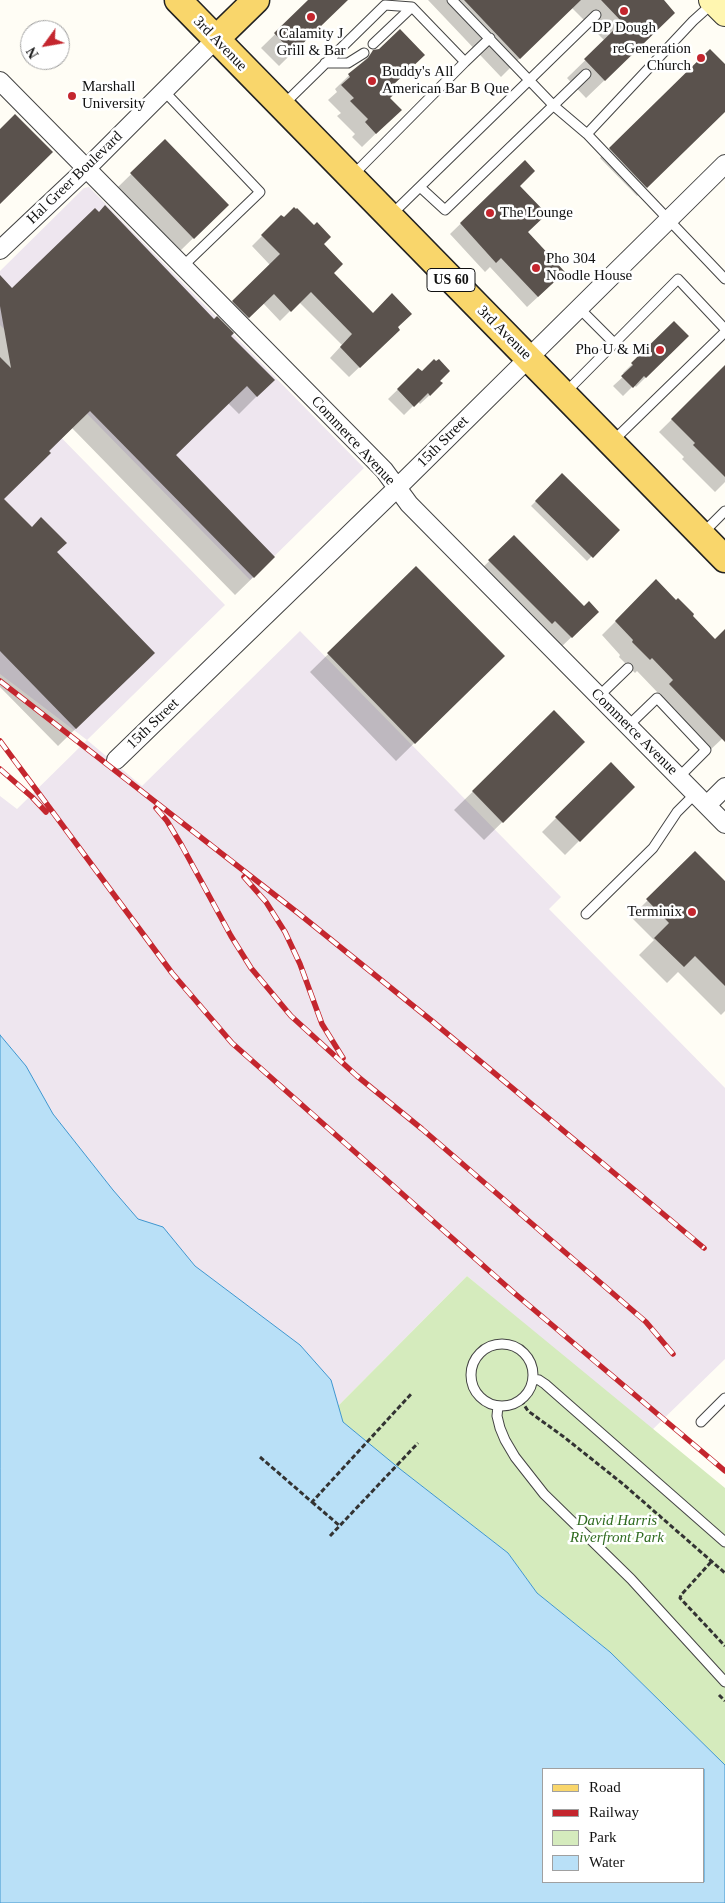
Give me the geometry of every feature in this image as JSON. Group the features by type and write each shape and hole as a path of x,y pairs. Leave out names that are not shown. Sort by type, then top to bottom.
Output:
{"main road":[{"name":"3rd Avenue","path":"178,0 725,559"},
{"name":"Hal Greer Boulevard","path":"216,39 256,0"}],"street":[{"name":"Hal Greer Boulevard","path":"0,250 87,168 216,39"},
{"name":"Commerce Avenue","path":"0,81 384,470 409,504 725,824"},
{"name":"15th Street","path":"116,760 397,488 725,164"},
{"path":"701,799 725,787"}],"lane":[{"path":"452,0 554,106 587,134 725,279"},
{"path":"282,107 383,2 412,7 465,62"},
{"path":"587,134 693,21 716,4"},
{"path":"374,44 412,7"},
{"path":"389,217 596,15"},
{"path":"350,177 490,38"},
{"path":"325,63 348,63 364,53"},
{"path":"420,187 445,210 586,74"},
{"path":"164,91 260,192 183,266"},
{"path":"564,394 678,279 725,330 611,443"},
{"path":"579,308 615,344"},
{"path":"702,535 725,511"},
{"path":"599,696 628,668"},
{"path":"628,726 657,698 706,750 679,777"},
{"path":"586,914 652,848 677,812 701,799"},
{"path":"498,1344 514,1347 528,1358 532,1368 533,1379 530,1388 521,1400 508,1406 498,1406 479,1396 473,1386 471,1375 473,1364 479,1354 498,1344"},
{"path":"533,1379 545,1384 725,1542"},
{"path":"701,1422 725,1398"},
{"path":"498,1406 500,1428 505,1440 515,1457 544,1494 631,1579 725,1682"}],"path":[{"path":"312,1502 412,1393"},
{"path":"521,1400 528,1411 624,1484 725,1573"},
{"path":"330,1536 418,1442"},
{"path":"260,1457 340,1526"},
{"path":"711,1562 680,1595 680,1598 725,1646"}],"shaded area":[{"path":"89,187 364,468 250,580 0,325 0,271 84,188"},
{"path":"0,375 225,605 87,740 0,674"},
{"path":"300,631 561,897 549,909 725,1088 725,1359 651,1431 467,1276 338,1406 331,1380 300,1345 195,1266 163,1227 138,1220 113,1190 53,1114 26,1066 0,1035 0,796 17,809 87,740 142,786"}],"green space":[{"name":"David Harris Riverfront Park","path":"467,1276 725,1488 725,1765 610,1652 537,1593 508,1553 343,1422 338,1406"}],"water":[{"path":"0,1035 26,1066 53,1114 138,1219 163,1227 195,1266 300,1345 331,1380 343,1422 508,1553 537,1593 610,1652 725,1765 725,1903 0,1903"}],"building":[{"name":"Calamity J Grill & Bar","path":"308,0 348,0 293,53 274,33"},
{"path":"464,0 581,0 520,59"},
{"path":"601,0 664,0 675,13 605,81 584,59 622,22"},
{"name":"Buddy's All American Bar B Que","path":"400,29 425,55 393,85 399,90 390,98 402,110 376,134 365,122 368,119 350,101 354,98 341,85 350,77 348,74 368,58 373,50 379,49"},
{"path":"710,49 725,64 725,112 647,188 609,148"},
{"path":"15,114 53,152 0,204 0,129"},
{"path":"165,139 229,205 194,239 130,173"},
{"path":"525,160 535,171 520,186 547,214 528,232 565,272 538,297 501,258 496,263 460,223"},
{"path":"105,205 214,319 217,316 234,333 231,336 275,380 257,397 247,386 176,455 275,557 254,578 90,411 4,499 32,527 41,517 67,543 57,552 155,653 76,729 0,651 0,357 11,368 0,306 0,275 12,288 95,208 99,212"},
{"path":"294,207 314,225 317,222 331,237 324,244 343,264 334,273 373,313 392,293 412,314 398,327 400,330 360,368 340,347 352,334 311,292 291,312 274,294 249,318 232,301 280,254 261,235 281,215 284,217"},
{"name":"Pho U & Mi","path":"674,321 689,336 646,378 644,376 633,388 621,376 633,365 631,363"},
{"path":"434,359 436,361 439,359 450,371 440,381 443,383 430,396 428,393 414,407 397,389 418,368 422,371"},
{"path":"725,365 725,477 693,445 695,443 671,419"},
{"path":"562,473 620,530 593,558 535,501"},
{"path":"514,535 584,606 589,601 599,612 572,638 555,621 552,624 488,560"},
{"path":"416,566 505,656 415,744 327,653"},
{"path":"656,579 676,600 678,598 694,614 693,616 715,639 725,629 725,742 669,684 673,680 652,658 650,660 632,642 633,640 615,621"},
{"path":"554,710 585,742 503,823 472,791"},
{"path":"611,762 635,787 580,842 555,817"},
{"name":"Terminix","path":"695,851 725,881 725,986 695,956 684,967 654,938 669,923 646,899"}],"railway":[{"path":"0,681 298,913 432,1021 704,1248"},
{"path":"0,741 172,973 232,1043 513,1292 725,1471"},
{"path":"0,769 46,812"},
{"path":"156,808 167,821 182,846 231,936 251,968 291,1016 357,1076 422,1129 646,1322 673,1354"},
{"path":"244,877 266,902 285,932 300,964 322,1024 343,1058"}],"place":[{"name":"DP Dough","path":"624,11"},
{"name":"Calamity J Grill & Bar","path":"311,17"},
{"name":"reGeneration Church","path":"701,58"},
{"name":"Buddy's All American Bar B Que","path":"372,81"},
{"name":"Marshall University","path":"72,96"},
{"name":"The Lounge","path":"490,213"},
{"name":"Pho 304 Noodle House","path":"536,268"},
{"name":"Pho U & Mi","path":"660,350"},
{"name":"Terminix","path":"692,912"}]}
